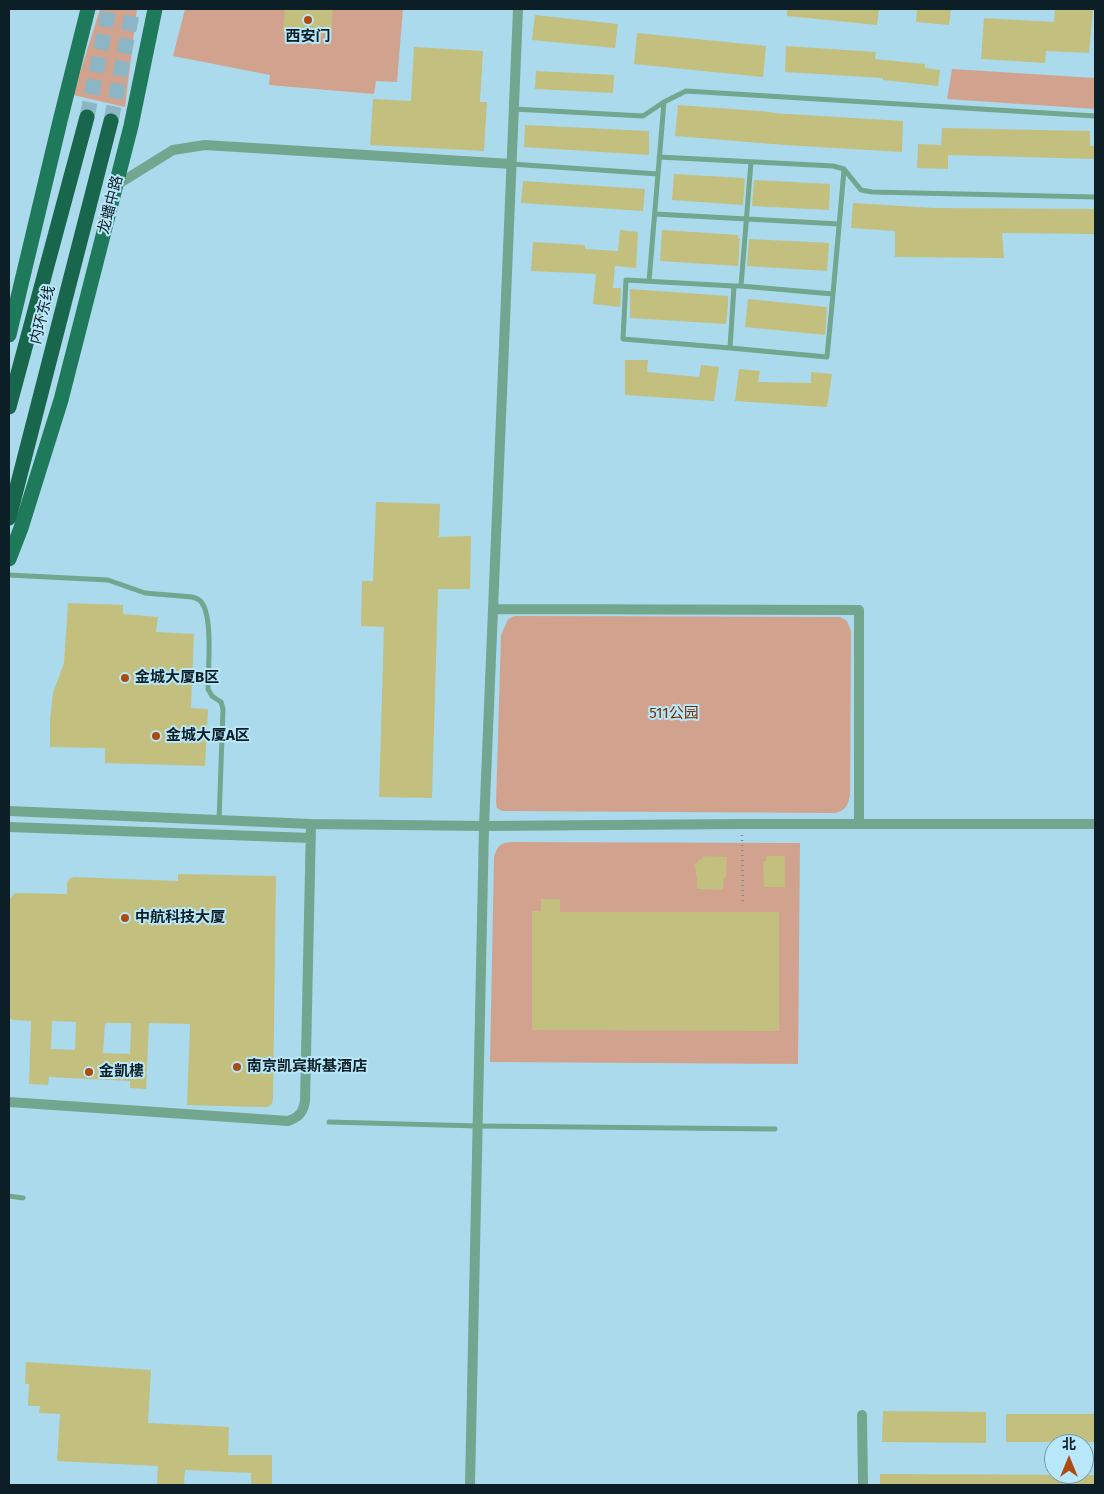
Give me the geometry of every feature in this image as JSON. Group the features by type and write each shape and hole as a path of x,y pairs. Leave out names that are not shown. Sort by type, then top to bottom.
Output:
{"highway":[{"name":"内环东线","path":"9,408 87,117"},
{"name":"内环东线","path":"9,518 110,121"}],"main road":[{"path":"9,335 60,117 88,9"},
{"name":"龙蟠中路","path":"9,560 21,528 61,400 131,126 155,9"}],"street":[{"path":"470,1485 484,826 518,9"},
{"path":"115,186 173,150 205,145 511,164"},
{"path":"493,609 859,610 859,824"},
{"path":"9,811 312,824 484,826 1095,824"},
{"path":"9,1102 288,1121 297,1118 303,1112 305,1101 312,824"},
{"path":"9,826 311,838"},
{"path":"862,1415 863,1485"}],"lane":[{"path":"513,109 644,116 664,102 686,92 1095,116"},
{"path":"649,281 664,102"},
{"path":"660,157 833,166 844,169 861,190 872,192 1095,197"},
{"path":"741,286 751,162"},
{"path":"511,164 658,174"},
{"path":"833,294 741,286 626,280 623,340 827,357 833,294 844,169"},
{"path":"655,214 839,224"},
{"path":"730,348 734,286"},
{"path":"9,575 108,580 145,593 192,596 202,602 210,632 208,689 212,696 221,702 223,709 219,821"},
{"path":"329,1122 478,1126 775,1129"},
{"path":"9,1196 22,1198"}],"path":[{"path":"742,824 743,905"}],"green space":[{"path":"100,9 137,9 125,107 73,95"},
{"path":"185,9 403,9 397,82 376,81 374,94 269,85 270,75 173,56"},
{"path":"952,69 1095,78 1095,109 947,99"},
{"name":"511公园","path":"515,616 840,617 847,621 851,631 849,801 843,810 836,813 502,811 497,808 496,802 501,635 508,619"},
{"path":"512,842 800,843 798,1064 490,1062 494,857 500,845"}],"building":[{"name":"西安门","path":"285,9 333,9 331,34 283,31"},
{"path":"787,9 879,9 877,25 787,16"},
{"path":"917,9 951,9 949,25 916,22"},
{"path":"1055,9 1093,9 1089,53 1046,51 1045,63 981,59 984,18 1054,22"},
{"path":"535,15 618,24 615,48 532,40"},
{"path":"637,33 766,46 763,77 634,64"},
{"path":"786,46 876,52 875,59 925,64 925,68 940,70 938,86 883,80 883,78 785,72"},
{"path":"414,47 483,51 480,102 487,102 484,151 370,145 373,99 411,101"},
{"path":"536,71 614,75 613,93 535,89"},
{"path":"678,105 903,121 902,152 675,136"},
{"path":"525,125 649,131 649,155 524,147"},
{"path":"942,128 1090,131 1090,146 1095,146 1095,159 948,155 948,169 917,168 918,144 941,145"},
{"path":"674,174 743,178 745,179 743,205 672,200"},
{"path":"754,180 830,184 829,210 752,206"},
{"path":"523,181 645,189 643,211 521,203"},
{"path":"853,203 934,208 1095,209 1095,234 1002,233 1004,258 895,257 895,231 851,228"},
{"path":"620,230 638,232 636,268 615,266 613,288 621,288 620,307 593,304 596,274 531,271 533,242 585,245 585,249 618,251"},
{"path":"662,230 738,235 738,238 740,238 738,266 660,261"},
{"path":"749,239 829,243 827,271 747,266"},
{"path":"630,289 728,296 726,324 630,318"},
{"path":"748,299 827,307 825,335 745,327"},
{"path":"625,360 648,360 647,372 699,377 701,365 719,367 714,401 625,395"},
{"path":"739,369 760,371 758,382 811,383 811,372 832,374 827,407 735,401"},
{"path":"376,502 440,504 439,537 471,536 470,589 438,589 432,798 379,797 384,627 361,626 362,581 373,581"},
{"name":"金城大厦B区","path":"68,603 123,605 123,614 158,617 156,632 194,634 191,708 208,709 205,766 105,763 105,748 50,747 50,719 53,693 64,663"},
{"path":"704,856 727,857 726,878 724,878 723,890 697,889 696,870 693,865"},
{"path":"766,856 785,856 785,887 764,887 763,861 766,861"},
{"path":"178,874 276,876 272,1104 268,1107 187,1105 190,1024 149,1023 146,1089 130,1088 130,1081 49,1077 48,1085 29,1084 31,1021 9,1018 9,900 15,893 67,894 67,883 69,879 74,877 178,881","holes":["52,1021 76,1022 75,1050 51,1049","105,1023 131,1023 130,1054 103,1053"]},
{"path":"541,899 560,899 560,912 779,912 779,1031 532,1030 532,911 541,911"},
{"path":"26,1362 151,1370 148,1423 229,1427 228,1455 272,1455 272,1485 251,1485 251,1473 185,1470 184,1485 157,1485 158,1466 57,1461 60,1414 39,1413 40,1406 28,1406 29,1384 25,1384"},
{"path":"883,1411 986,1412 986,1443 882,1442"},
{"path":"1006,1414 1095,1414 1095,1442 1094,1434 1044,1434 1044,1442 1006,1442"},
{"path":"880,1474 1044,1475 1044,1484 1094,1484 1095,1475 1095,1485 880,1485"}],"tunnel":[{"path":"87,117 109,9"},
{"path":"111,121 133,9"}],"place":[{"name":"西安门","path":"308,20"},
{"name":"金城大厦B区","path":"125,678"},
{"name":"金城大厦A区","path":"156,736"},
{"name":"中航科技大厦","path":"125,918"},
{"name":"南京凯宾斯基酒店","path":"237,1067"},
{"name":"金凱樓","path":"89,1072"}]}
